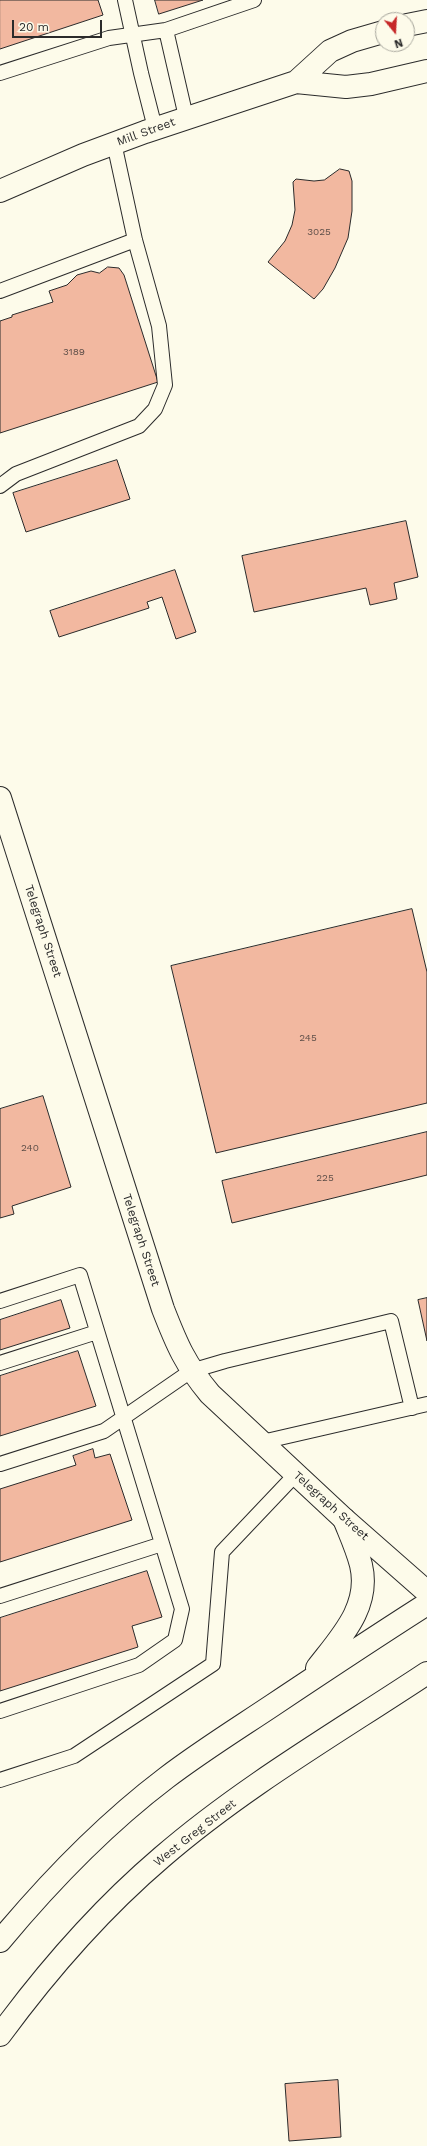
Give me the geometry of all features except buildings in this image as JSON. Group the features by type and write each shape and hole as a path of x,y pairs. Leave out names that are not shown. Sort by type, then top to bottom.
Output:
{"main road":[{"path":"415,24 427,21"},
{"name":"Mill Street","path":"296,82 330,51 352,41 375,34"},
{"name":"Mill Street","path":"0,191 114,143 186,117 296,82 346,87 371,84 427,71"},
{"name":"Telegraph Street","path":"0,798 164,1309 178,1347 192,1372 210,1394 344,1518 427,1592"},
{"path":"306,1683 353,1620 362,1597 362,1566 344,1518"},
{"path":"0,1941 30,1905 74,1859 124,1813 165,1779 306,1683 427,1604"},
{"name":"West Greg Street","path":"0,2035 22,2004 68,1950 116,1900 162,1857 219,1812 427,1673"}],"lane":[{"path":"125,0 155,128"},
{"path":"0,73 109,38 166,30 254,0"},
{"path":"166,30 186,117"},
{"path":"0,486 16,474 139,426 155,409 165,385 159,326 135,240 114,143"},
{"path":"0,291 135,240"},
{"path":"0,1301 80,1275 122,1418 182,1609 175,1640 139,1665 0,1711"},
{"path":"0,1464 104,1431 192,1372 225,1361 391,1322 412,1408"},
{"path":"0,1363 97,1332"},
{"path":"262,1442 427,1404"},
{"path":"0,1780 74,1756 213,1664 222,1552 296,1474"},
{"path":"0,1596 162,1544"}]}
